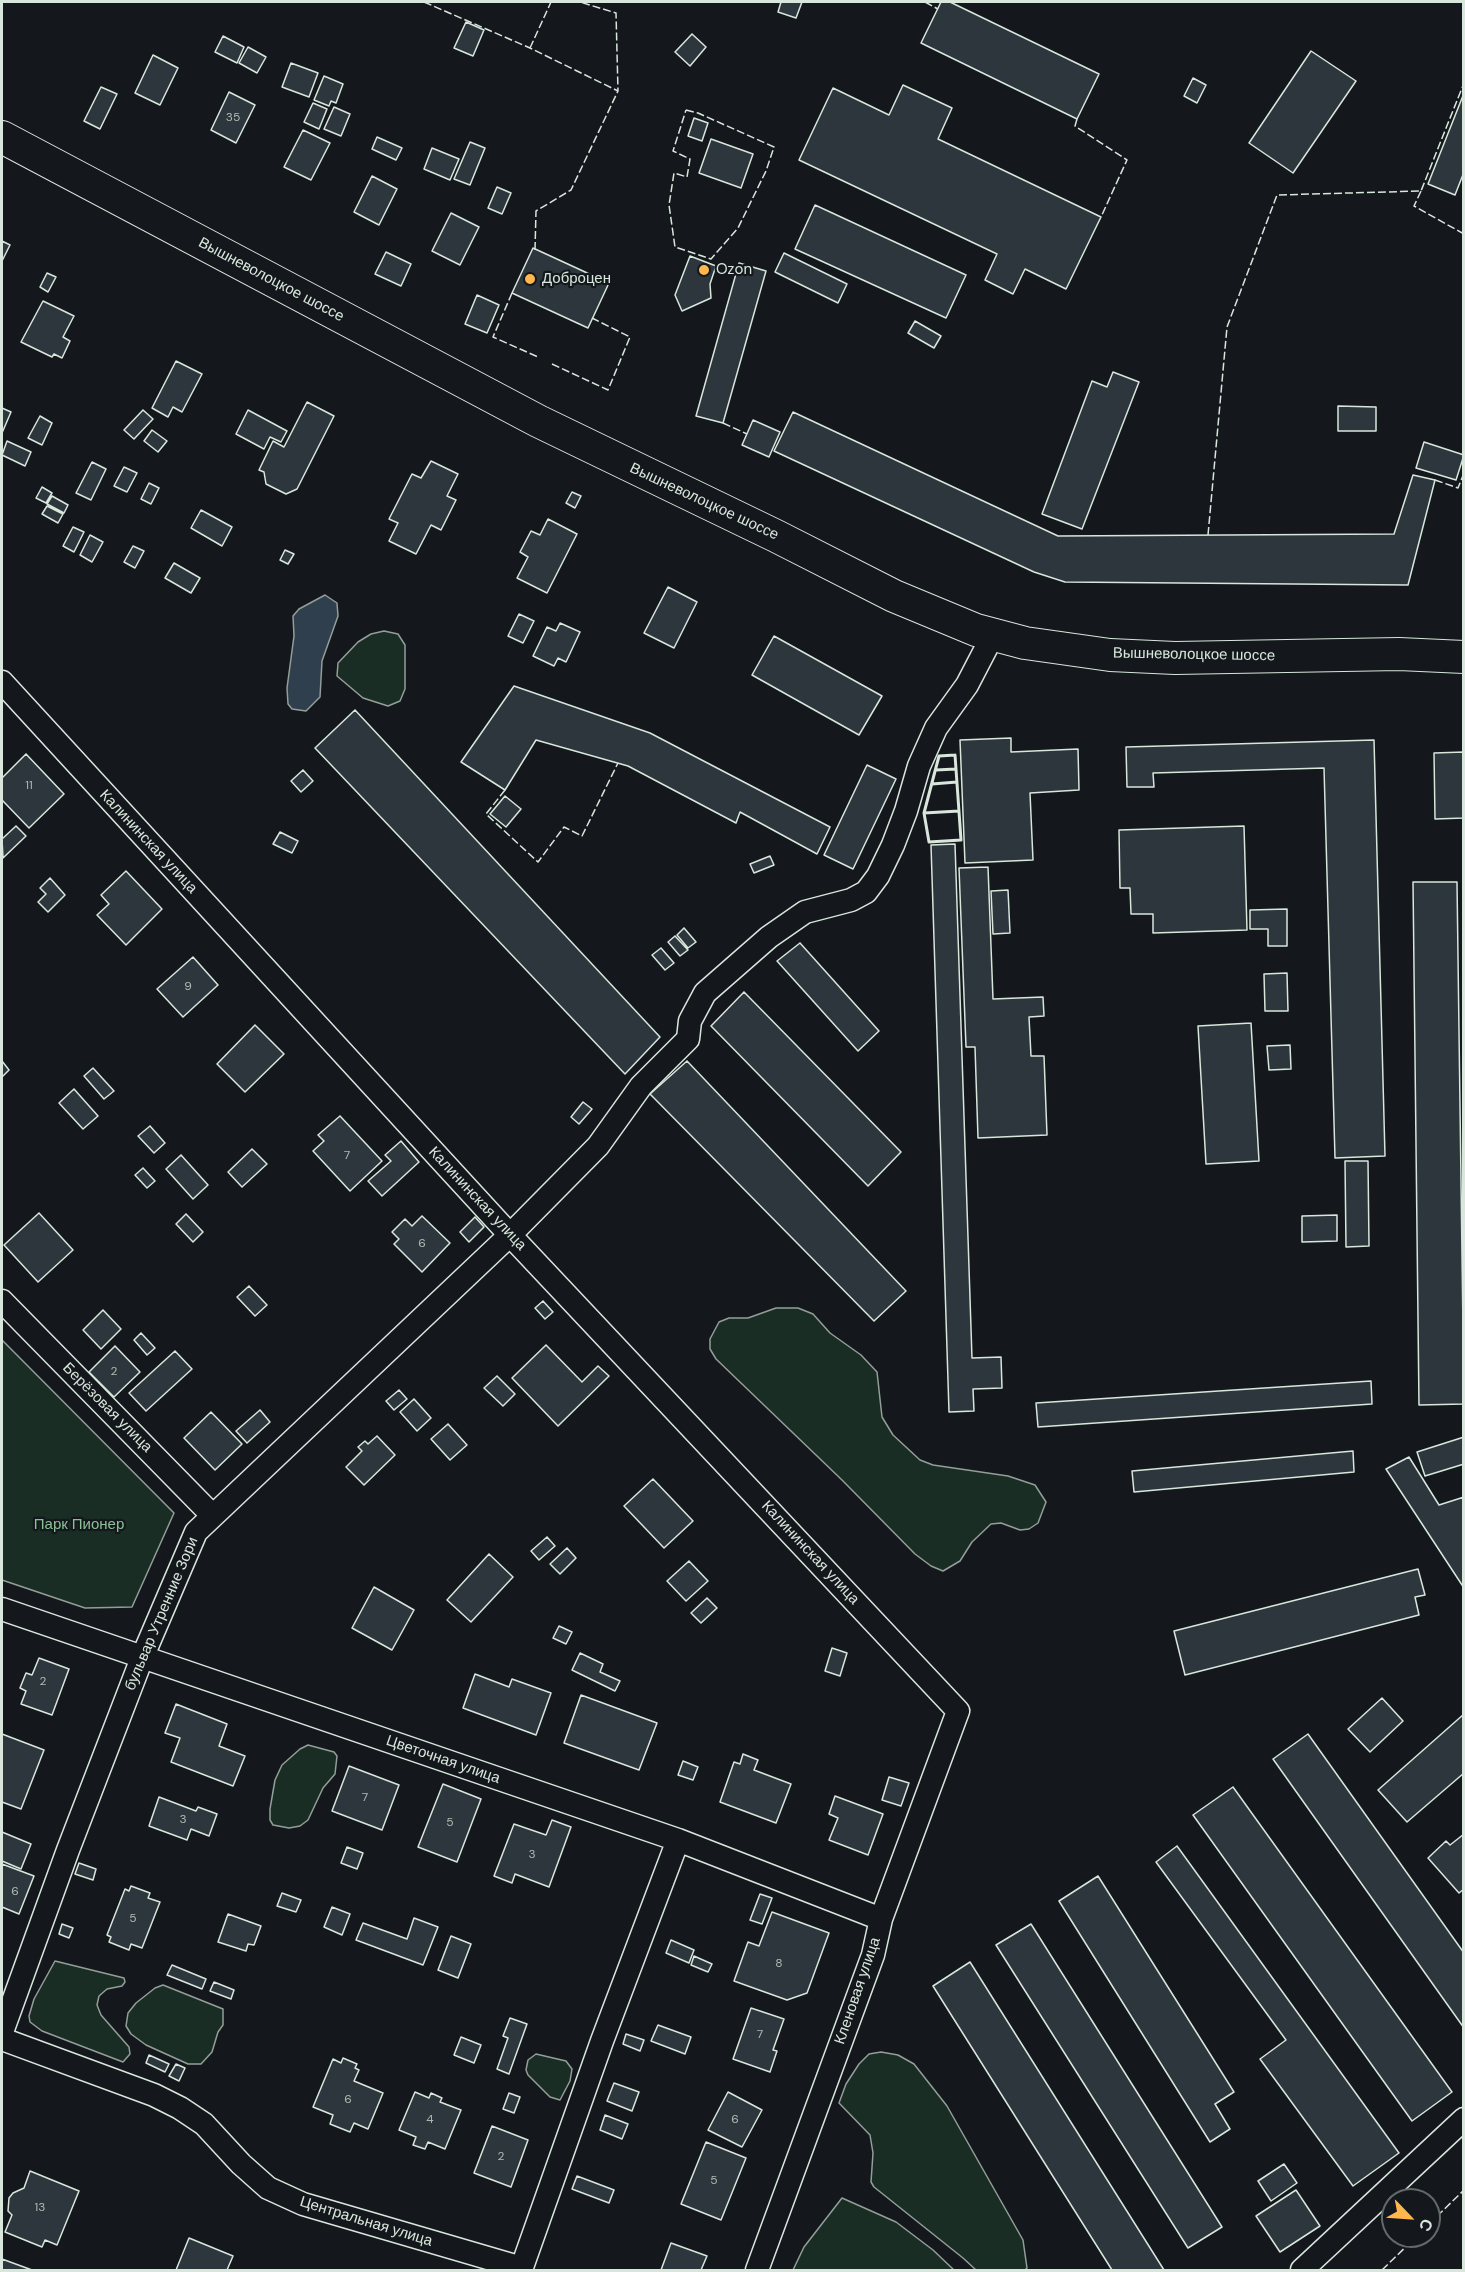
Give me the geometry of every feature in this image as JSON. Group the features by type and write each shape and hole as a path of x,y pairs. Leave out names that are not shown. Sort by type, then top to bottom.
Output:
{"main road":[{"name":"Вышневолоцкое шоссе","path":"2,137 537,421 776,536 894,596 976,630 1025,643 1110,655 1164,658 1399,654 1464,657"}],"street":[{"name":"бульвар Утренние Зори","path":"2,2032 68,1850 142,1658 196,1532 510,1235 598,1146 641,1086 688,1039 690,1021 705,993 769,937 805,912 851,900 866,892 878,876 893,845 920,766 936,728 967,685 993,634"},
{"name":"Калининская улица","path":"2,682 510,1235 958,1711"},
{"name":"Берёзовая улица","path":"2,1301 212,1515"},
{"name":"Цветочная улица","path":"2,1609 678,1840 881,1919"},
{"name":"Кленовая улица","path":"757,2271 873,1955 881,1919 958,1711"},
{"path":"521,2269 602,2041 678,1840"},
{"name":"Центральная улица","path":"2,2039 180,2108 204,2124 241,2164 268,2188 303,2204 521,2269"},
{"path":"1302,2271 1464,2119"}],"green space":[{"path":"384,631 398,634 405,645 405,689 400,701 388,706 363,698 337,676 338,663 358,642 371,634"},
{"path":"776,1308 798,1308 813,1314 830,1333 861,1355 877,1372 882,1417 893,1435 920,1460 933,1465 1008,1476 1035,1485 1046,1502 1038,1523 1029,1529 1020,1530 1001,1523 991,1524 972,1542 960,1561 943,1571 931,1566 915,1554 716,1359 710,1349 710,1339 719,1322 729,1318 748,1318"},
{"name":"Парк Пионер","path":"2,1340 174,1513 132,1607 85,1608 2,1580"},
{"path":"308,1745 334,1752 337,1756 335,1774 323,1788 308,1820 300,1826 289,1828 273,1825 270,1820 270,1809 275,1780 282,1765"},
{"path":"55,1961 124,1978 125,1982 122,1986 107,1989 99,1996 97,2005 101,2015 129,2047 130,2054 123,2062 42,2031 30,2022 29,2016 34,1999"},
{"path":"163,1985 223,2009 223,2025 218,2032 212,2052 201,2064 188,2064 146,2045 131,2034 126,2026 128,2013 136,2003 155,1988"},
{"path":"881,2052 898,2055 914,2064 947,2106 1023,2240 1027,2268 1025,2270 976,2270 874,2187 871,2182 873,2153 870,2135 839,2103 846,2084 859,2064 869,2054"},
{"path":"536,2054 566,2061 572,2069 570,2081 560,2100 550,2097 528,2075 526,2070 528,2060"},
{"path":"842,2198 896,2222 933,2250 954,2270 793,2270 804,2247"}],"water":[{"path":"325,595 337,603 338,616 322,661 320,697 306,711 292,709 288,704 287,688 294,636 293,616 299,609"}],"building":[{"path":"781,2 802,2 796,18 778,12"},
{"path":"941,2 950,2 1099,74 1077,119 921,43"},
{"path":"466,22 484,30 473,56 454,48"},
{"path":"692,34 706,47 690,66 675,52"},
{"path":"223,36 244,47 237,63 215,52"},
{"path":"248,47 266,57 257,73 239,63"},
{"path":"1311,51 1356,81 1293,173 1249,143"},
{"path":"153,55 178,68 160,105 135,93"},
{"path":"291,63 318,73 309,97 282,87"},
{"path":"324,76 343,84 336,103 331,101 329,106 314,100"},
{"path":"1193,78 1206,85 1197,103 1184,96"},
{"path":"903,85 952,108 938,139 1101,217 1066,289 1025,269 1013,294 985,280 997,254 799,160 833,88 889,115"},
{"path":"101,87 117,94 100,129 84,121"},
{"path":"229,92 255,105 236,143 211,130"},
{"path":"1464,93 1464,172 1455,195 1428,184"},
{"path":"313,103 327,109 319,129 304,122"},
{"path":"334,107 350,114 341,136 324,129"},
{"path":"694,118 708,123 702,141 688,136"},
{"path":"303,130 330,143 311,180 284,167"},
{"path":"377,137 402,148 396,160 372,149"},
{"path":"711,139 753,154 741,188 699,173"},
{"path":"470,142 485,148 470,185 454,179"},
{"path":"432,148 459,159 450,180 424,169"},
{"path":"372,176 397,189 379,225 354,212"},
{"path":"497,187 511,193 502,214 488,208"},
{"path":"815,205 966,275 946,318 795,249"},
{"path":"451,213 479,227 460,265 432,251"},
{"path":"2,241 10,245 2,261"},
{"path":"533,248 609,283 588,328 512,293"},
{"path":"386,252 411,264 401,286 375,274"},
{"path":"784,253 847,284 838,303 775,272"},
{"path":"690,256 716,266 710,284 711,298 682,311 675,295"},
{"path":"739,263 766,271 723,423 696,416"},
{"path":"47,273 56,277 48,292 40,287"},
{"path":"477,295 499,305 487,333 465,324"},
{"path":"43,301 74,316 63,337 70,341 62,358 54,354 52,357 21,342"},
{"path":"915,321 941,336 934,348 908,333"},
{"path":"176,361 202,374 182,412 173,407 168,417 152,408"},
{"path":"1113,372 1139,382 1082,529 1042,514 1092,381 1107,387"},
{"path":"307,402 334,416 297,489 286,494 266,484 264,472 259,470 273,441 284,447"},
{"path":"1338,406 1376,407 1376,431 1338,431"},
{"path":"2,408 11,412 2,433"},
{"path":"143,410 153,419 134,439 124,430"},
{"path":"248,410 287,431 281,442 270,437 264,449 236,434"},
{"path":"793,412 1058,536 1394,534 1413,475 1435,480 1408,585 1065,582 1034,572 774,451"},
{"path":"40,416 52,423 42,445 28,438"},
{"path":"753,420 780,432 769,457 742,445"},
{"path":"152,430 167,441 158,452 144,441"},
{"path":"7,441 31,452 25,466 2,455"},
{"path":"1424,442 1464,455 1456,480 1416,468"},
{"path":"431,461 458,474 447,496 456,500 441,530 431,525 416,554 389,541 398,523 389,519 412,474 421,478"},
{"path":"92,462 106,469 91,500 76,493"},
{"path":"124,467 137,473 127,492 114,486"},
{"path":"149,483 159,488 151,504 141,499"},
{"path":"42,487 52,493 46,503 36,498"},
{"path":"572,492 581,496 575,508 566,503"},
{"path":"52,496 68,505 64,513 47,504"},
{"path":"47,506 63,514 58,523 42,514"},
{"path":"201,510 232,527 222,546 191,528"},
{"path":"548,519 577,534 547,593 517,578 528,557 520,552 531,531 540,535"},
{"path":"73,527 84,532 74,552 63,546"},
{"path":"90,535 103,542 92,562 80,555"},
{"path":"133,546 144,551 135,568 124,562"},
{"path":"285,550 294,554 288,564 280,560"},
{"path":"174,563 200,578 191,593 165,578"},
{"path":"668,587 697,602 674,648 644,633"},
{"path":"519,614 534,621 523,643 508,636"},
{"path":"560,623 580,632 566,662 558,658 554,666 533,656 547,627 556,631"},
{"path":"774,636 882,696 859,735 752,675"},
{"path":"514,686 650,733 830,827 817,854 740,812 736,823 628,766 536,740 505,790 461,762"},
{"path":"355,710 660,1037 625,1074 315,748"},
{"path":"1011,738 1011,752 1078,749 1079,790 1030,793 1033,860 965,863 960,740"},
{"path":"1374,740 1385,1156 1335,1158 1324,768 1153,773 1154,787 1127,787 1126,747"},
{"path":"1464,752 1464,818 1435,819 1434,753"},
{"path":"26,754 64,794 29,828 2,800 2,778"},
{"path":"867,765 896,779 853,869 824,855"},
{"path":"303,770 313,781 301,792 291,781"},
{"path":"505,796 521,809 506,827 490,814"},
{"path":"16,826 26,836 3,858 2,839"},
{"path":"1244,826 1247,930 1153,933 1153,914 1131,914 1130,888 1120,888 1119,830"},
{"path":"280,832 298,841 292,853 273,844"},
{"path":"955,844 972,1358 1001,1357 1002,1388 973,1389 974,1411 949,1412 931,845"},
{"path":"770,856 774,865 754,873 750,864"},
{"path":"988,867 993,999 1043,997 1044,1016 1029,1017 1031,1056 1044,1056 1047,1135 978,1138 975,1047 966,1047 959,868"},
{"path":"126,871 162,909 126,945 97,915 109,904 101,895"},
{"path":"50,878 65,895 48,912 38,902 46,894 40,888"},
{"path":"1413,882 1457,882 1464,1404 1419,1405"},
{"path":"1008,890 1010,933 993,934 991,891"},
{"path":"1287,909 1287,946 1268,946 1268,929 1250,929 1250,910"},
{"path":"684,928 696,942 688,948 677,935"},
{"path":"675,936 688,950 680,956 668,942"},
{"path":"800,943 879,1031 858,1051 777,961"},
{"path":"661,948 674,963 665,970 652,955"},
{"path":"193,957 218,985 183,1017 157,989"},
{"path":"1287,973 1288,1011 1265,1011 1264,974"},
{"path":"744,992 901,1152 868,1186 711,1026"},
{"path":"1251,1023 1259,1161 1206,1164 1198,1026"},
{"path":"255,1025 284,1054 245,1092 217,1064"},
{"path":"1290,1045 1291,1069 1269,1070 1267,1046"},
{"path":"2,1061 9,1070 2,1077"},
{"path":"687,1061 906,1291 874,1321 650,1094"},
{"path":"93,1068 114,1091 104,1099 84,1076"},
{"path":"74,1089 98,1116 83,1129 59,1103"},
{"path":"583,1102 592,1109 579,1124 571,1117"},
{"path":"340,1116 382,1161 350,1191 313,1151 324,1141 318,1135"},
{"path":"150,1126 165,1143 154,1153 138,1136"},
{"path":"401,1141 419,1162 382,1196 368,1181 391,1161 385,1155"},
{"path":"252,1149 267,1164 242,1187 228,1172"},
{"path":"181,1155 208,1185 193,1199 166,1169"},
{"path":"1345,1161 1368,1161 1369,1246 1346,1247"},
{"path":"143,1168 155,1181 147,1188 135,1175"},
{"path":"39,1213 73,1250 38,1282 4,1245"},
{"path":"186,1214 203,1232 193,1242 176,1224"},
{"path":"1337,1215 1337,1241 1302,1242 1302,1216"},
{"path":"422,1216 450,1243 422,1272 394,1244 399,1239 392,1232 405,1219 412,1226"},
{"path":"475,1217 484,1227 469,1242 460,1232"},
{"path":"249,1286 267,1305 255,1316 237,1297"},
{"path":"543,1301 553,1312 545,1319 535,1308"},
{"path":"103,1310 121,1329 101,1349 83,1330"},
{"path":"141,1333 155,1348 147,1355 134,1340"},
{"path":"546,1345 582,1382 598,1366 609,1376 558,1426 512,1378"},
{"path":"115,1346 140,1372 114,1397 89,1372"},
{"path":"175,1351 192,1369 146,1411 129,1393"},
{"path":"497,1376 515,1394 503,1406 484,1388"},
{"path":"1371,1381 1372,1404 1038,1427 1036,1403"},
{"path":"399,1390 407,1399 394,1410 386,1401"},
{"path":"414,1399 431,1418 417,1431 400,1412"},
{"path":"260,1410 270,1422 247,1443 236,1431"},
{"path":"211,1412 242,1444 215,1470 184,1438"},
{"path":"448,1424 467,1445 450,1460 431,1439"},
{"path":"377,1436 395,1455 364,1485 346,1467 362,1451 358,1447 365,1441 368,1444"},
{"path":"1464,1437 1464,1464 1425,1476 1417,1452"},
{"path":"1353,1451 1354,1472 1134,1492 1132,1471"},
{"path":"1409,1457 1439,1505 1464,1497 1464,1588 1386,1469"},
{"path":"653,1479 693,1521 664,1548 624,1506"},
{"path":"547,1537 555,1546 539,1560 531,1551"},
{"path":"567,1548 576,1558 560,1574 550,1564"},
{"path":"489,1554 513,1577 471,1622 447,1600"},
{"path":"689,1561 708,1581 686,1601 667,1581"},
{"path":"1418,1569 1425,1595 1415,1597 1419,1615 1185,1675 1174,1631"},
{"path":"374,1587 414,1610 392,1650 352,1628"},
{"path":"707,1598 717,1608 701,1623 691,1613"},
{"path":"559,1626 572,1632 566,1644 553,1638"},
{"path":"832,1648 847,1653 840,1676 825,1671"},
{"path":"580,1653 603,1664 600,1672 620,1681 615,1691 572,1670"},
{"path":"39,1658 69,1669 52,1715 21,1704 26,1691 20,1688 26,1673 32,1675"},
{"path":"475,1674 509,1687 512,1679 551,1693 536,1735 463,1708"},
{"path":"581,1695 657,1723 639,1770 564,1743"},
{"path":"1382,1698 1403,1721 1370,1752 1348,1729"},
{"path":"176,1704 227,1724 219,1746 245,1756 233,1786 171,1762 180,1738 165,1733"},
{"path":"1464,1714 1464,1773 1407,1822 1378,1790"},
{"path":"2,1734 44,1750 21,1809 2,1802"},
{"path":"1308,1734 1464,1953 1464,2028 1273,1759"},
{"path":"743,1754 758,1760 754,1770 791,1784 776,1823 720,1802 734,1762 740,1764"},
{"path":"683,1761 698,1767 693,1780 678,1775"},
{"path":"349,1766 399,1785 382,1830 332,1811"},
{"path":"889,1777 909,1783 901,1806 882,1800"},
{"path":"443,1784 481,1799 457,1862 418,1847"},
{"path":"1233,1787 1452,2092 1412,2121 1193,1815"},
{"path":"835,1796 883,1814 868,1855 829,1840 838,1818 829,1814"},
{"path":"159,1797 196,1811 198,1807 217,1814 209,1836 191,1829 187,1840 149,1826"},
{"path":"552,1820 571,1827 549,1887 515,1874 512,1883 494,1876 514,1824 546,1835"},
{"path":"2,1832 31,1844 21,1869 2,1861"},
{"path":"1464,1834 1464,1889 1459,1893 1428,1858 1446,1841 1450,1845"},
{"path":"1177,1846 1399,2153 1353,2186 1260,2059 1286,2040 1156,1862"},
{"path":"347,1847 363,1853 357,1869 341,1863"},
{"path":"79,1863 96,1869 93,1880 75,1874"},
{"path":"2,1864 34,1876 19,1914 2,1907"},
{"path":"1098,1876 1234,2092 1215,2104 1230,2129 1210,2142 1059,1901"},
{"path":"131,1886 150,1893 148,1898 160,1902 142,1948 131,1944 129,1950 109,1942 111,1937 107,1935 125,1889 129,1891"},
{"path":"282,1893 301,1900 296,1912 277,1906"},
{"path":"760,1894 772,1898 762,1924 750,1920"},
{"path":"332,1907 350,1914 342,1935 324,1927"},
{"path":"772,1912 829,1933 807,1993 787,2000 734,1981 748,1942 759,1946"},
{"path":"228,1914 261,1926 254,1945 248,1944 246,1951 218,1942"},
{"path":"414,1918 438,1927 423,1965 356,1940 363,1923 407,1939"},
{"path":"62,1924 73,1928 69,1938 59,1934"},
{"path":"1031,1924 1222,2227 1188,2248 996,1945"},
{"path":"451,1936 471,1944 458,1978 438,1970"},
{"path":"671,1940 694,1950 689,1963 666,1953"},
{"path":"694,1956 712,1964 708,1972 691,1965"},
{"path":"970,1962 1164,2270 1112,2270 933,1986"},
{"path":"172,1965 206,1979 202,1989 167,1975"},
{"path":"214,1982 234,1990 231,1999 210,1991"},
{"path":"751,2008 784,2019 773,2050 777,2051 770,2072 733,2059"},
{"path":"510,2018 527,2024 509,2074 497,2069 508,2038 503,2036"},
{"path":"658,2025 691,2037 685,2054 651,2041"},
{"path":"626,2034 644,2040 640,2051 623,2044"},
{"path":"461,2037 481,2045 474,2063 454,2055"},
{"path":"149,2055 169,2064 165,2072 146,2063"},
{"path":"343,2058 357,2064 355,2068 359,2070 354,2081 383,2093 368,2129 354,2123 350,2132 330,2124 333,2115 313,2107 333,2059 341,2063"},
{"path":"176,2064 185,2068 179,2081 169,2076"},
{"path":"614,2083 639,2092 632,2111 607,2101"},
{"path":"415,2092 429,2098 431,2093 442,2098 440,2102 461,2110 445,2149 428,2142 425,2149 413,2145 416,2137 399,2130"},
{"path":"728,2092 762,2110 742,2147 708,2130"},
{"path":"509,2093 520,2097 514,2113 503,2109"},
{"path":"605,2115 628,2124 622,2139 600,2130"},
{"path":"492,2126 528,2140 511,2187 474,2173"},
{"path":"706,2142 746,2158 721,2220 681,2204"},
{"path":"1284,2164 1297,2183 1271,2201 1258,2181"},
{"path":"30,2171 79,2191 57,2245 45,2240 42,2247 5,2232 12,2215 8,2211 9,2198 13,2193 24,2188"},
{"path":"577,2176 614,2190 609,2203 572,2189"},
{"path":"1296,2190 1320,2226 1280,2252 1256,2216"},
{"path":"189,2238 233,2256 227,2270 176,2270"},
{"path":"671,2243 707,2256 701,2270 661,2270"},
{"path":"2,2259 32,2270 2,2270"}],"fence":[{"path":"424,2 530,48 618,91 616,13 580,2"},
{"path":"530,48 551,2"},
{"path":"925,2 938,9"},
{"path":"1208,535 1227,327 1277,195 1421,191 1464,83"},
{"path":"535,250 536,211 571,190 618,91"},
{"path":"686,110 698,113 774,147 766,171 738,228 711,259 675,247 669,205 674,173 687,177 690,159 673,151 686,110"},
{"path":"1077,119 1075,126 1127,160 1101,217"},
{"path":"1421,191 1414,206 1464,234"},
{"path":"512,293 493,337 538,357"},
{"path":"552,364 608,390 630,337 592,318"},
{"path":"723,423 747,434"},
{"path":"1435,480 1458,488 1464,473"},
{"path":"505,790 486,814 538,862 564,827 582,836 618,763"},
{"path":"1441,2212 1464,2190"},
{"path":"1382,2270 1405,2248"}],"wall":[{"path":"955,755 961,840 929,842 924,813 939,756 955,755"},
{"path":"936,770 956,769"},
{"path":"932,784 957,782"},
{"path":"924,813 959,811"}],"place":[{"name":"Ozon","path":"704,270"},
{"name":"Доброцен","path":"530,279"}]}
